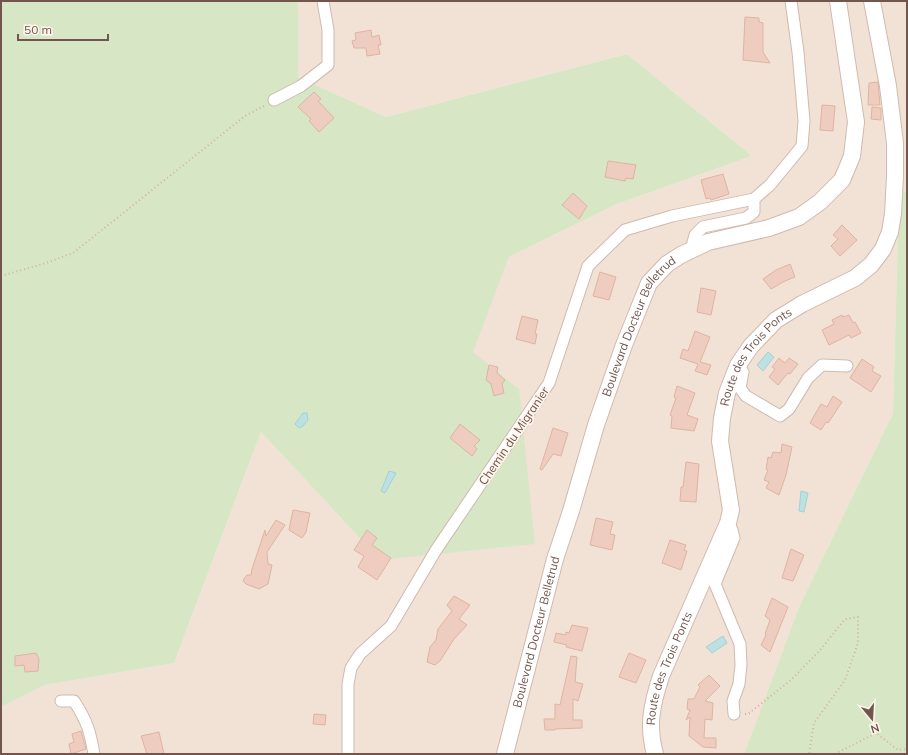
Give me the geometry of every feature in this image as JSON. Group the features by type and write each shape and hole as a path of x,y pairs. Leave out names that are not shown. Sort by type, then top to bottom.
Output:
{"main road":[{"name":"Boulevard Docteur Belletrud","path":"505,754 555,559 571,511 596,425 624,345 649,283 667,264 681,254 708,242 769,228 799,217 820,202 842,180 852,156 856,122 838,1"},
{"name":"Route des Trois Ponts","path":"655,754 650,727 654,698 660,676 728,523 731,510 720,441 722,418 727,393 738,365 751,346 776,320 802,304 856,278 871,265 883,249 890,232 893,214 895,143 888,86 872,1"}],"street":[{"path":"274,100 301,86 328,65 328,30 323,1"},
{"path":"691,250 696,235 703,227 746,218 754,212 754,199 770,185 802,146 804,121 798,52 791,1"},
{"name":"Chemin du Migranier","path":"348,754 348,684 351,668 360,654 391,626 436,550 549,383 588,266 625,230 672,216 754,199"},
{"path":"738,365 743,372 740,388 746,396 780,416 789,409 808,378 822,365 847,366"},
{"path":"728,523 734,538 715,584 740,644 741,665 739,684 733,700 734,714"},
{"path":"61,701 74,701 85,717 91,736 94,754"}],"path":[{"path":"1,276 46,263 73,253 245,116 274,100"},
{"path":"734,714 748,714 766,700 791,680 821,649 845,619 858,617 858,642 845,680 814,723 809,754"},
{"path":"835,754 876,733 898,750 907,748"}],"shaded area":[{"path":"298,1 907,1 907,192 899,193 893,413 799,607 744,754 1,754 1,707 45,685 174,663 261,432 380,560 519,389 472,352 509,257 617,204 752,156 627,54 386,117 298,77"}],"green space":[{"path":"1,1 298,1 298,77 386,117 627,54 752,156 617,204 509,257 473,352 519,389 535,544 380,560 261,432 174,663 45,685 1,707"},
{"path":"907,192 907,754 744,754 799,607 893,413 899,193"}],"water":[{"path":"768,352 774,357 763,371 757,365"},
{"path":"303,413 307,413 308,420 299,428 295,424"},
{"path":"389,471 396,473 385,493 381,491"},
{"path":"801,491 808,493 804,512 799,511"},
{"path":"723,636 727,643 712,653 706,647"}],"building":[{"path":"745,17 759,18 759,22 763,23 763,52 770,63 743,60"},
{"path":"371,30 372,37 379,35 381,45 378,45 380,54 367,56 366,48 354,48 352,41 356,40 355,33"},
{"path":"878,82 880,105 868,105 869,83"},
{"path":"314,92 321,99 318,101 334,118 319,132 309,121 311,119 298,107"},
{"path":"822,105 835,106 833,131 820,130"},
{"path":"872,107 881,108 881,120 871,119"},
{"path":"608,161 636,165 633,179 626,178 625,181 605,177"},
{"path":"723,174 729,194 711,200 710,198 706,199 701,180"},
{"path":"573,193 587,206 579,219 562,205"},
{"path":"842,225 857,240 840,256 831,246 838,239 833,235"},
{"path":"790,264 795,277 771,289 763,279 776,270"},
{"path":"600,272 616,277 609,300 593,296"},
{"path":"701,288 716,291 711,315 697,312"},
{"path":"842,315 843,317 849,315 861,333 851,338 849,335 829,345 822,330 834,324 832,320"},
{"path":"522,316 538,320 535,334 537,334 535,344 516,339"},
{"path":"695,331 710,337 700,362 711,365 707,375 695,371 698,364 680,358 683,349 688,351"},
{"path":"779,358 785,363 789,358 798,364 778,385 769,377 775,369 772,367"},
{"path":"862,359 874,367 872,371 881,376 871,392 850,378"},
{"path":"489,365 498,367 497,373 505,380 502,384 504,393 494,396 491,384 486,380"},
{"path":"677,386 695,393 687,415 698,419 694,431 671,428 672,416 670,415 676,398 674,397"},
{"path":"833,396 842,402 828,423 826,422 821,430 810,423 821,404 827,407"},
{"path":"460,424 480,440 474,446 477,449 472,456 450,438"},
{"path":"553,428 568,433 561,456 553,454 542,470 540,469"},
{"path":"782,444 792,447 786,475 779,495 766,488 769,482 764,480 768,470 766,469 768,457 771,458 773,452 781,453"},
{"path":"686,462 699,464 696,502 680,501"},
{"path":"293,510 310,513 306,532 302,538 289,530"},
{"path":"596,518 613,522 610,534 615,535 612,550 590,545"},
{"path":"276,520 285,525 267,552 268,564 272,565 268,584 259,589 246,584 243,581 247,575 251,575 265,530 266,536"},
{"path":"367,530 377,538 372,545 391,558 377,580 358,567 364,556 354,550"},
{"path":"670,540 686,545 684,550 687,551 681,570 662,563"},
{"path":"791,549 804,555 793,581 782,578"},
{"path":"454,596 470,605 459,619 467,625 454,639 440,661 435,665 427,662 430,647 436,640 438,629 452,611 447,605"},
{"path":"772,598 788,607 770,652 761,645 766,635 765,634 770,620 765,616"},
{"path":"572,625 588,628 582,651 554,642 556,633 566,635 566,632 569,633"},
{"path":"36,653 39,659 38,671 25,672 24,665 15,666 15,656"},
{"path":"629,653 646,660 636,683 619,677"},
{"path":"571,656 577,657 575,682 583,684 578,701 573,699 573,720 582,720 582,728 545,730 544,719 555,719 555,704 560,705"},
{"path":"709,675 720,686 705,701 713,703 712,720 705,719 704,738 716,738 716,748 703,747 689,736 690,717 686,720 690,710 687,709 688,699 694,699 700,687 698,685"},
{"path":"314,714 326,715 325,725 313,724"},
{"path":"81,731 86,749 71,754 69,744 74,742 72,734"},
{"path":"159,732 164,754 147,754 141,736"}]}
